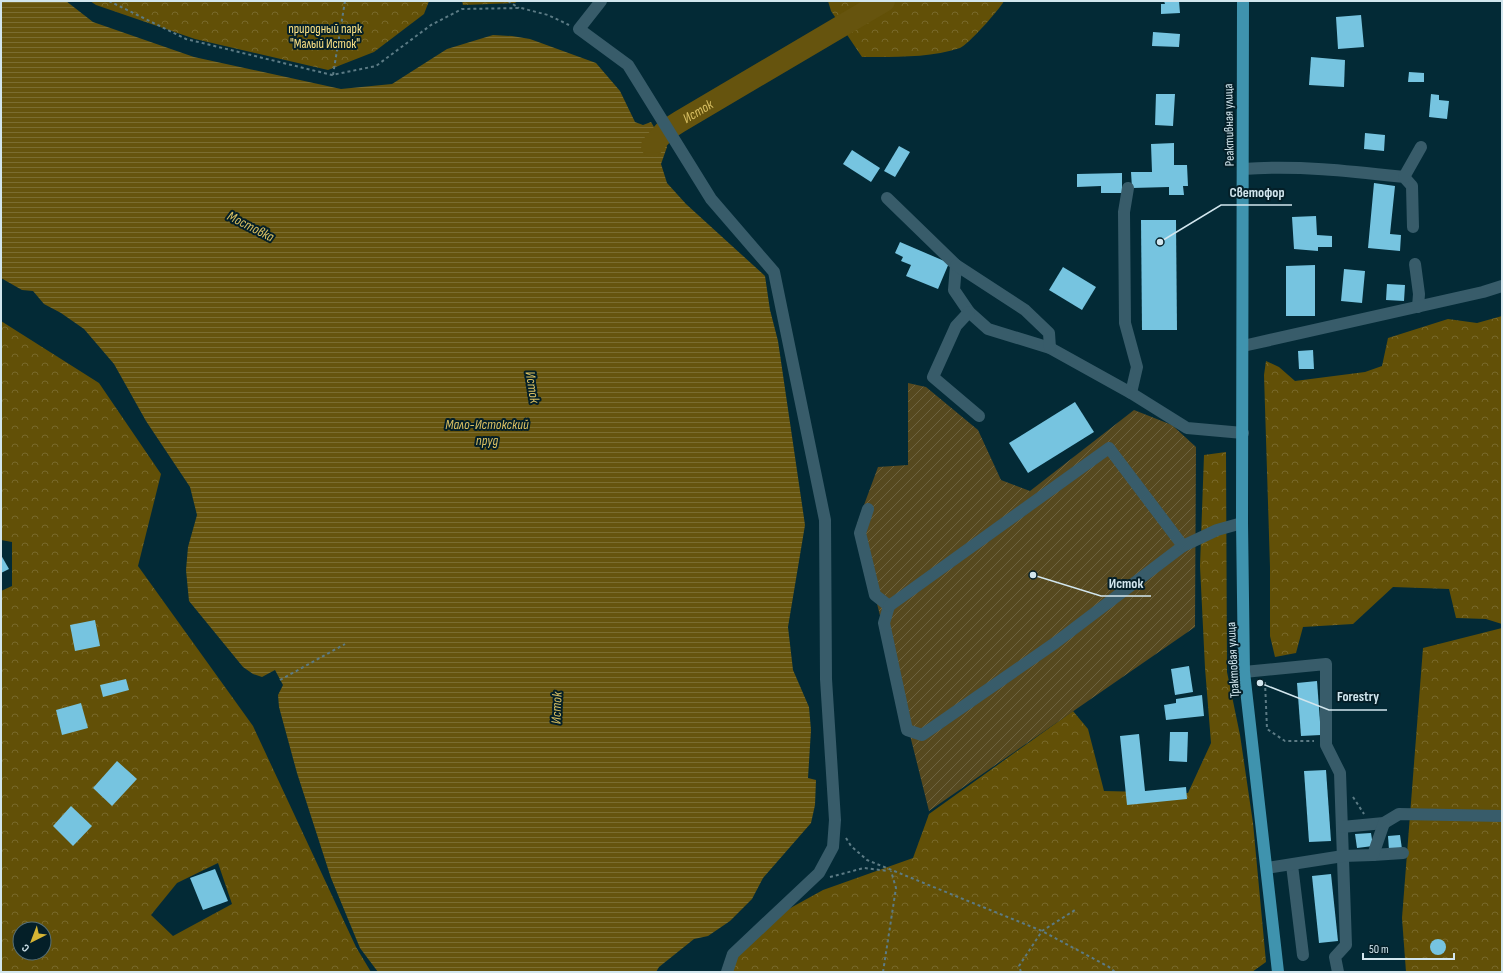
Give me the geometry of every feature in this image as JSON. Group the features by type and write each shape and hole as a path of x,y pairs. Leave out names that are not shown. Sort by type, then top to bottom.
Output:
{"main road":[{"name":"Реактивная улица","path":"1243,1 1243,346"},
{"name":"Трактовая улица","path":"1243,346 1244,434 1242,523 1244,672 1278,972"}],"lane":[{"path":"601,1 579,29 628,65 711,199 774,272 825,520 826,679 835,820 833,847 819,873 733,954 726,972"},
{"path":"1404,177 1421,148"},
{"path":"1242,169 1269,167 1319,168 1404,177 1412,186 1413,227"},
{"path":"1128,188 1124,212 1123,268 1125,323 1137,367 1131,393"},
{"path":"886,198 956,265 1025,310 1049,333 1050,348"},
{"path":"1416,264 1419,294 1418,307"},
{"path":"956,265 954,290 969,312 988,329 1050,348 1131,393 1187,428 1244,434"},
{"path":"1243,346 1483,292 1502,286"},
{"path":"969,312 956,326 933,377 979,416"},
{"path":"1183,546 1109,448 889,606 884,623 907,730 922,735 1055,643 1183,546 1217,530 1242,523"},
{"path":"868,509 860,533 875,595 889,606"},
{"path":"1244,672 1326,664 1326,745 1340,773 1341,789 1346,945 1335,957 1338,972"},
{"path":"1342,827 1384,823 1399,814 1502,816"},
{"path":"1373,856 1384,823"},
{"path":"1267,868 1343,856 1373,856 1403,853"},
{"path":"1292,865 1303,955"}],"path":[{"path":"108,1 186,38 332,75 376,66 431,25 462,9 521,8"},
{"path":"332,75 345,1"},
{"path":"508,1 521,8 548,15 579,29"},
{"path":"280,680 345,644"},
{"path":"1265,682 1267,729 1285,741 1313,740 1326,745"},
{"path":"1341,789 1352,796 1371,824"},
{"path":"835,820 851,846 867,860 1042,931 1109,967 1115,972"},
{"path":"819,873 827,878 864,868 891,871"},
{"path":"882,972 896,888 891,871"},
{"path":"1021,972 1019,966 1042,931 1076,910"}],"green space":[{"name":"природный парк \"Малый Исток\"","path":"90,1 429,1 424,14 374,52 328,70 195,39 96,5"},
{"path":"462,1 518,1 515,3 463,5"},
{"path":"828,1 1004,1 970,41 960,48 936,54 899,57 862,57 831,11"},
{"path":"1502,316 1502,624 1486,619 1456,618 1449,589 1393,587 1353,624 1303,627 1296,653 1275,657 1270,636 1270,567 1264,375 1266,361 1279,367 1295,381 1365,372 1382,366 1388,338 1448,319 1477,323"},
{"path":"1,321 99,383 161,474 138,566 253,726 356,947 371,972 1,972 1,591 12,586 12,542 1,540","holes":["218,863 232,904 173,936 151,915 177,883"]},
{"path":"1226,452 1227,672 1240,735 1253,823 1266,962 1252,972 731,972 727,964 765,922 823,890 913,858 929,814 1073,711 1088,729 1104,791 1188,793 1211,743 1205,668 1200,566 1204,455"},
{"path":"1502,628 1502,972 1406,972 1402,918 1423,648"}],"shaded area":[{"path":"908,383 926,387 978,430 1001,480 1030,491 1134,410 1172,425 1196,447 1195,627 929,811 857,524 878,467 908,465"}],"water":[{"name":"Мало-Истокский пруд","path":"1,1 66,1 93,22 194,57 341,89 392,84 447,49 493,35 530,39 596,63 620,91 635,122 643,125 651,122 657,132 663,128 667,134 662,138 667,147 661,164 667,183 686,204 765,276 770,310 778,341 805,525 788,627 793,670 809,707 811,730 808,778 816,780 815,805 811,823 763,878 752,899 730,921 708,936 694,939 659,967 656,972 378,972 360,948 331,878 297,773 279,707 278,695 283,685 275,670 262,677 253,674 243,667 189,601 186,570 188,547 197,515 190,487 146,421 114,364 84,329 61,313 44,304 33,291 22,290 1,278"}],"building":[{"path":"1164,1 1179,1 1180,13 1161,14 1161,4 1165,4"},
{"path":"1361,15 1364,47 1338,49 1336,17"},
{"path":"1153,32 1180,34 1179,47 1152,46"},
{"path":"1311,57 1345,60 1344,87 1309,85"},
{"path":"1409,72 1424,73 1424,82 1408,82"},
{"path":"1156,94 1175,94 1173,126 1155,125"},
{"path":"1431,94 1439,95 1439,100 1449,101 1447,119 1429,117"},
{"path":"1365,133 1385,135 1384,151 1364,149"},
{"path":"1174,143 1174,165 1187,165 1188,186 1183,186 1184,195 1169,195 1169,187 1132,188 1131,172 1152,172 1151,144"},
{"path":"899,146 910,152 895,177 884,171"},
{"path":"852,150 880,168 871,182 843,164"},
{"path":"1122,173 1122,193 1101,193 1101,186 1077,187 1077,174"},
{"path":"1374,183 1395,186 1390,234 1401,235 1400,251 1368,248"},
{"path":"1316,216 1317,235 1332,236 1332,247 1318,247 1318,251 1294,249 1292,217"},
{"path":"1141,220 1176,220 1177,330 1142,330"},
{"path":"900,242 949,263 938,289 906,276 911,265 901,261 903,257 895,253"},
{"path":"1315,265 1315,316 1286,316 1286,266"},
{"path":"1063,267 1096,287 1082,310 1049,290"},
{"path":"1344,269 1365,271 1362,303 1341,301"},
{"path":"1387,284 1405,285 1404,301 1386,300"},
{"path":"1313,350 1314,369 1299,369 1298,351"},
{"path":"1075,402 1094,432 1028,473 1009,443"},
{"path":"1,555 9,569 1,573"},
{"path":"95,620 100,646 75,651 70,625"},
{"path":"1189,666 1193,692 1175,695 1171,669"},
{"path":"126,679 129,690 103,697 100,685"},
{"path":"1317,681 1321,735 1301,736 1297,683"},
{"path":"1202,695 1204,716 1166,720 1164,705 1176,703 1176,699"},
{"path":"81,703 88,728 62,735 56,710"},
{"path":"1170,732 1188,732 1187,762 1169,761"},
{"path":"1139,734 1145,791 1186,787 1187,799 1127,805 1120,736"},
{"path":"117,761 137,779 112,806 93,788"},
{"path":"1326,770 1331,841 1309,842 1304,771"},
{"path":"71,806 92,826 73,846 53,826"},
{"path":"1371,833 1373,846 1357,848 1355,834"},
{"path":"1400,835 1402,849 1389,850 1388,836"},
{"path":"215,869 228,901 203,910 190,878"},
{"path":"1331,874 1338,941 1319,943 1312,876"},
{"path":"1435,939 1441,939 1446,944 1444,953 1441,955 1435,955 1430,950 1430,944"}],"waterway":[{"name":"Исток","path":"652,146 665,131 679,122 884,1"}],"place":[{"name":"Светофор","path":"1160,242"},
{"name":"Исток","path":"1033,575"},
{"name":"Forestry","path":"1260,683"}],"water label":[{"name":"Мостовка","path":"251,226"}]}
